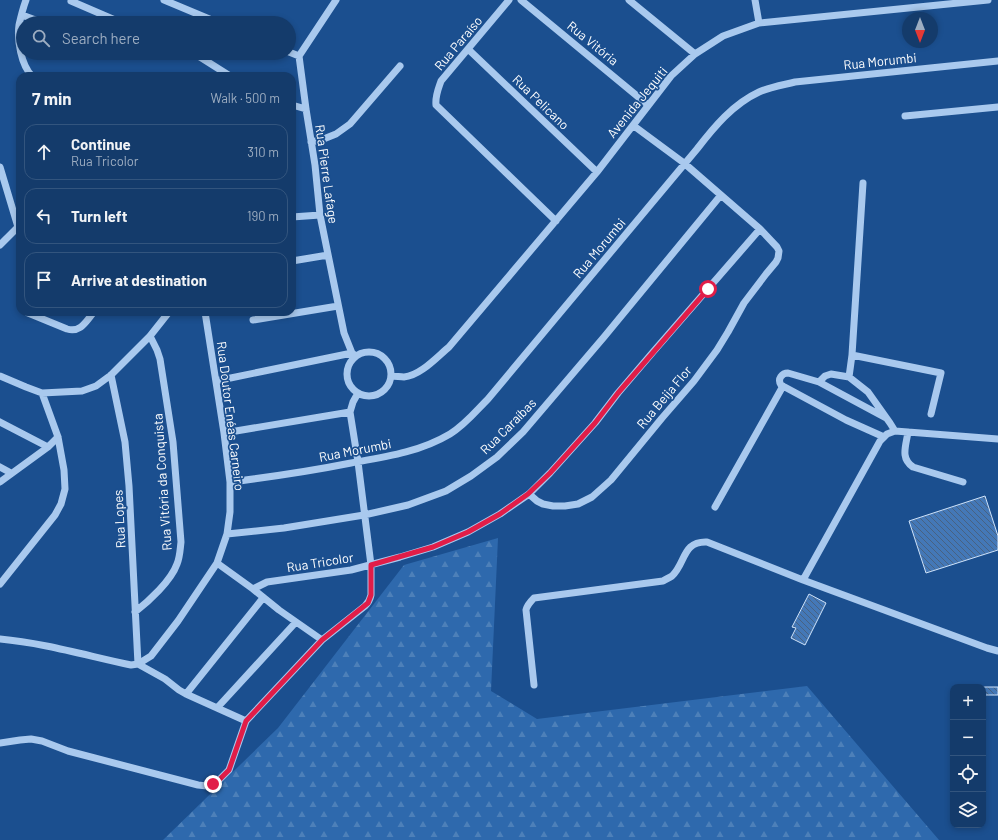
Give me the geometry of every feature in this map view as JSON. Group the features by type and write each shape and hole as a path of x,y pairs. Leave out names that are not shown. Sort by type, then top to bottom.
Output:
{"street":[{"path":"26,0 22,14 27,16"},
{"path":"164,0 203,16"},
{"path":"296,55 300,56 336,0"},
{"name":"Rua Paraíso","path":"509,0 442,81 437,91 435,99 436,105 556,221"},
{"name":"Rua Vitória","path":"522,0 648,105"},
{"path":"629,0 695,54"},
{"path":"755,0 759,23"},
{"name":"Avenida Jequiti","path":"391,376 404,377 412,375 427,366 449,347 597,172 634,126 648,105 671,76 695,54 723,36 759,23 988,0"},
{"path":"70,1 105,16"},
{"name":"Rua Pelicano","path":"468,49 597,172"},
{"name":"Rua Pierre Lafage","path":"300,56 306,109 315,165 320,215 344,333 354,354"},
{"path":"23,60 28,72"},
{"path":"205,60 224,72"},
{"name":"Rua Morumbi","path":"230,482 301,472 409,451 430,444 451,433 466,421 488,399 713,129 743,101 773,87 795,82 998,61"},
{"path":"311,142 336,134 350,124 400,66"},
{"path":"296,106 306,109"},
{"path":"905,116 998,107"},
{"path":"634,126 684,163 760,229"},
{"path":"0,167 16,217"},
{"path":"849,378 852,354 863,183"},
{"name":"Rua Caraíbas","path":"227,534 284,528 364,515 408,505 446,491 471,476 497,457 523,432 604,337 721,195"},
{"path":"296,217 320,215"},
{"path":"0,245 16,229"},
{"name":"Rua Beija Flor","path":"528,494 543,504 553,506 578,504 592,497 611,480 694,381 717,350 744,303 776,262 779,255 777,247 760,229"},
{"name":"Rua Tricolor","path":"252,589 267,582 351,570 433,547 468,532 500,514 528,494 550,473 595,423 618,393 760,229"},
{"path":"296,260 328,255"},
{"path":"296,313 338,306"},
{"path":"36,316 72,330 76,330 81,328 91,316"},
{"path":"0,376 42,393 82,391 96,386 111,375 150,336 166,316"},
{"name":"Rua Doutor Enéas Carneiro","path":"138,664 151,656 178,621 217,563 227,534 230,512 230,482 206,316"},
{"path":"252,320 277,316"},
{"name":"Rua Vitória da Conquista","path":"135,612 154,596 170,577 177,566 180,556 181,542 174,442 160,358 150,336"},
{"path":"216,381 354,354 370,352 377,353 383,357 388,362 391,369 390,383 380,394 365,396 352,389 348,382 347,375 348,368 354,354"},
{"path":"852,354 941,373 931,414"},
{"path":"884,437 846,420 781,385 779,381 784,373 788,373 819,382 888,419"},
{"path":"819,382 825,376 831,374 849,378 868,392 895,431"},
{"name":"Rua Lopes","path":"111,375 125,442 129,486 138,664"},
{"path":"715,507 783,386"},
{"path":"0,584 55,515 61,504 65,489 64,470 58,437 42,393"},
{"path":"0,743 26,740 42,741 68,751 198,785 207,786 218,781 229,770 246,721 322,640 368,603 371,595 371,565 350,412 358,393"},
{"path":"224,433 350,412"},
{"path":"0,422 48,447"},
{"path":"803,580 880,441 887,434 895,431 998,439"},
{"path":"908,432 904,454 909,464 913,467 963,482"},
{"path":"0,482 48,447 58,437"},
{"path":"0,468 12,474"},
{"path":"534,685 526,610 530,601 534,598 663,581 673,575 690,547 701,542 714,544 803,580 998,651"},
{"path":"217,563 322,640"},
{"path":"186,694 264,598"},
{"path":"217,708 296,622"},
{"path":"0,639 16,640 131,664 138,664 165,679 186,694 246,721"}],"green space":[{"path":"498,538 491,691 537,719 807,686 939,840 163,840 278,728 404,565"}],"building":[{"path":"985,496 998,536 998,550 926,573 909,521"},
{"path":"809,594 826,603 805,645 791,638 796,628 792,627"},
{"path":"986,687 998,687 998,695 986,695"}],"route":[{"path":"213,784 229,770 246,721 322,640 368,603 371,595 371,565 433,547 468,532 500,514 528,494 550,473 595,423 618,393 708,289"}]}
